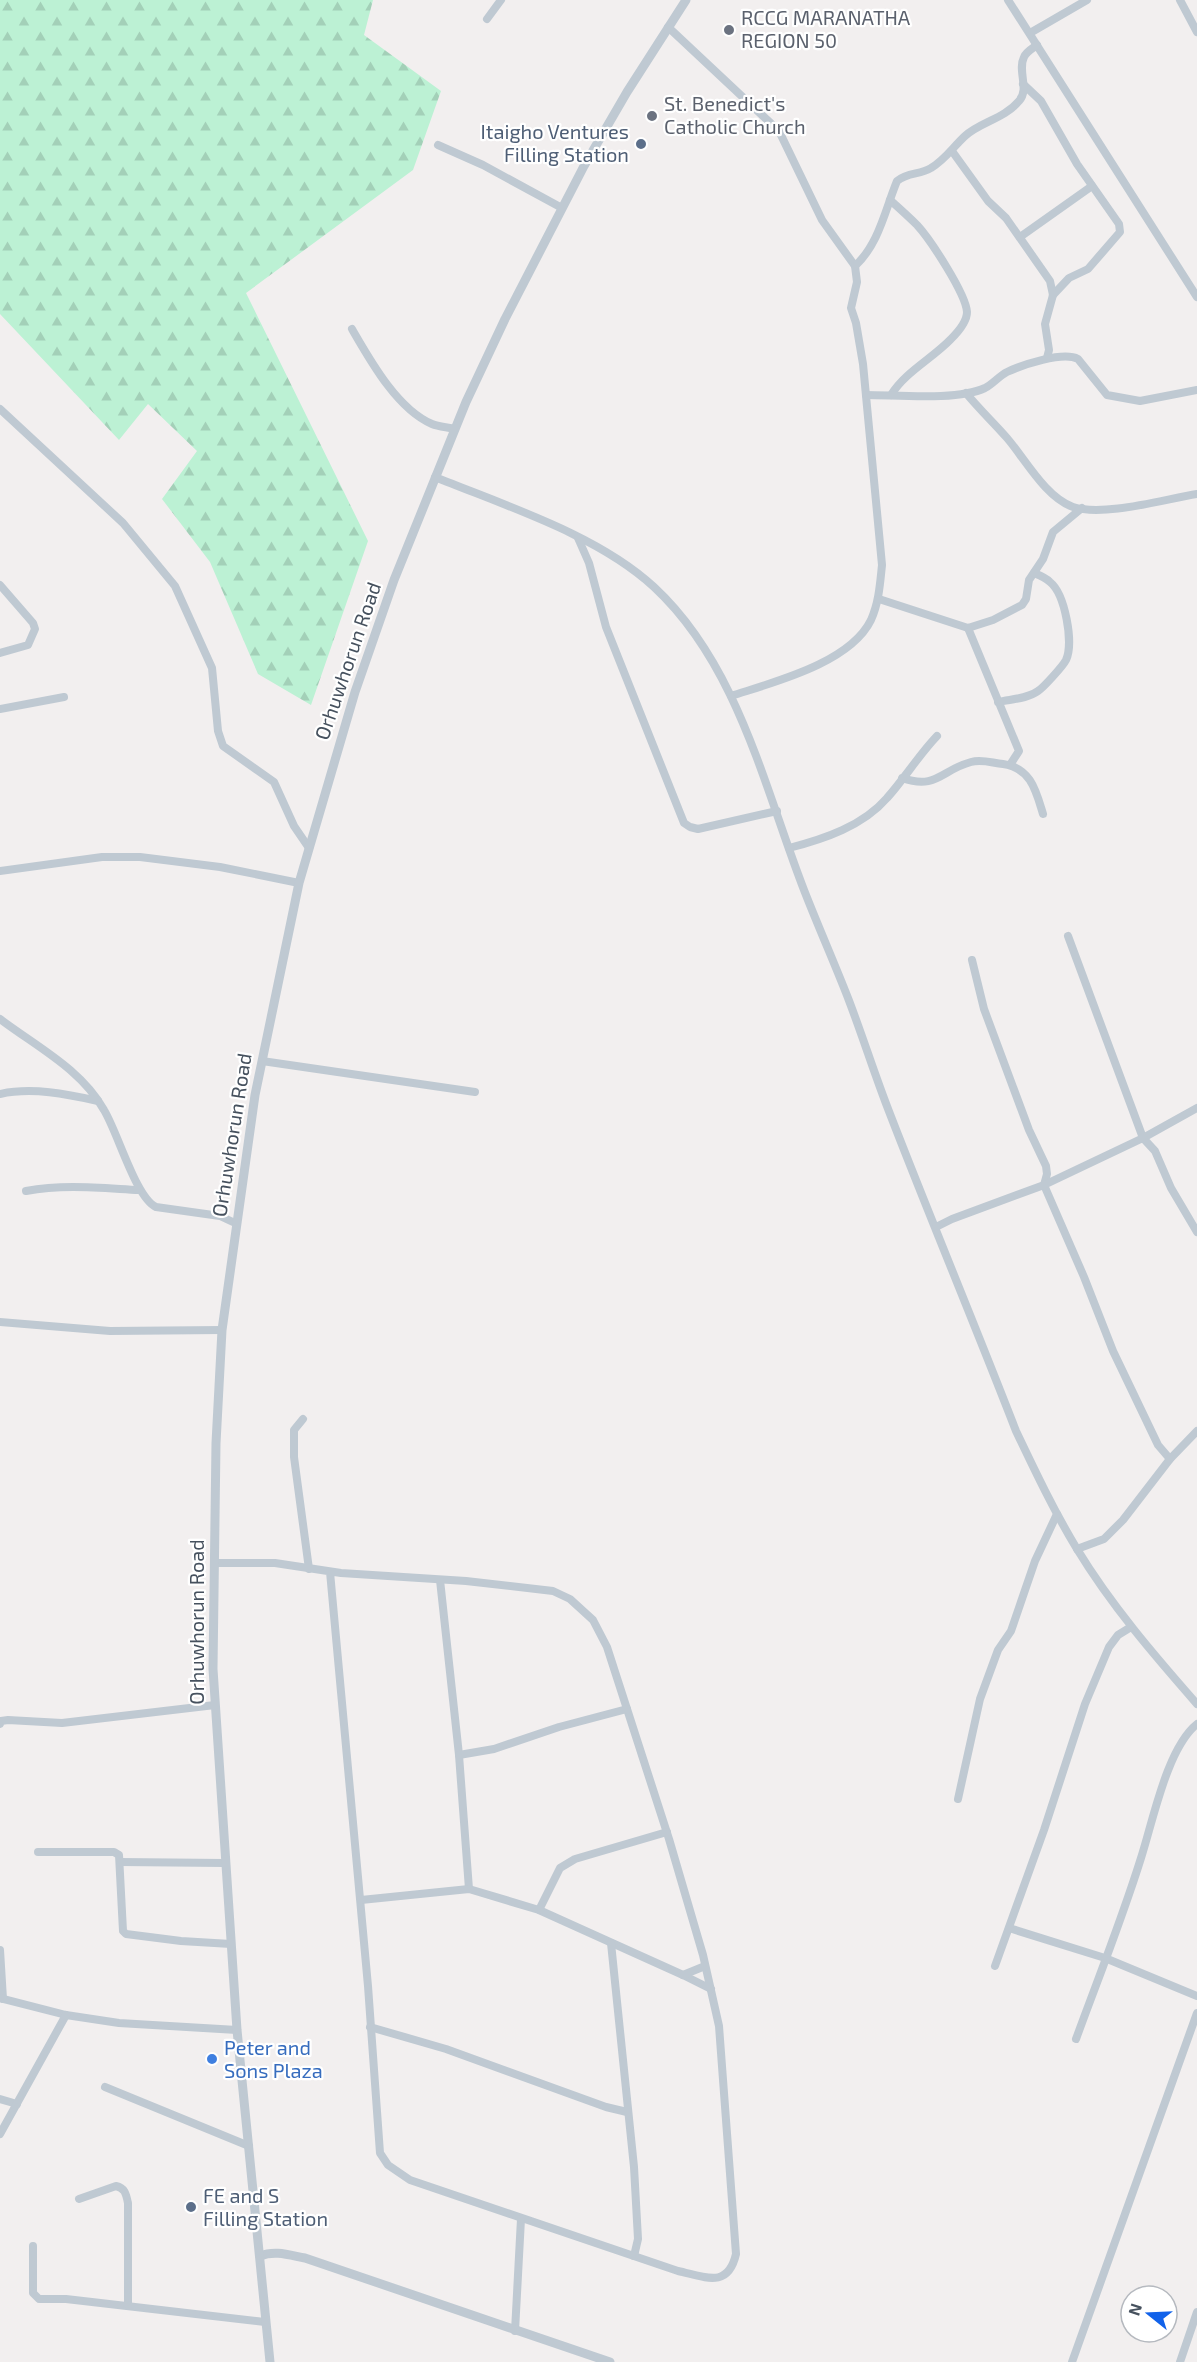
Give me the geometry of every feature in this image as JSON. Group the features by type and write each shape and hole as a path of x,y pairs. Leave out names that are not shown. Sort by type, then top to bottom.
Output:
{"street":[{"path":"487,19 501,0"},
{"name":"Orhuwhorun Road","path":"270,2362 237,2030 224,1863 213,1669 214,1563 222,1330 235,1223 262,1060 299,883 355,692 394,580 435,477 505,319 562,208 600,137 686,0"},
{"path":"1008,0 1197,297"},
{"path":"1030,33 1087,0"},
{"path":"1180,0 1197,32"},
{"path":"668,27 779,131 822,220 855,266 857,282 850,308 857,333 866,395 882,565 879,599 871,620 858,640 842,653 794,674 731,696"},
{"path":"855,266 875,242 897,181 905,174 928,170 952,151 966,135 997,119 1020,101 1024,94 1021,65 1024,55 1037,45"},
{"path":"1023,84 1041,101 1059,135 1119,224 1120,232 1088,269 1069,279 1053,295"},
{"path":"438,145 483,165 562,208"},
{"path":"952,151 988,201 1006,218 1050,281 1053,295 1045,324 1049,350 1047,358"},
{"path":"1020,237 1092,186"},
{"path":"890,200 918,226 963,297 967,313 963,325 953,337 898,385 891,395"},
{"path":"352,329 376,371 401,399 421,418 434,425 455,429"},
{"path":"866,395 966,393 984,388 1008,372 1047,358 1075,357 1107,395 1125,400 1140,401 1197,390"},
{"path":"966,393 1006,436 1041,482 1073,507 1113,508 1154,504 1197,494"},
{"path":"0,409 123,523 175,586 212,668 218,731 223,746 274,782 294,826 309,848"},
{"path":"435,477 578,538 621,561 654,587 680,614 705,647 731,696 777,811 890,1113 1016,1431 1077,1549 1131,1627 1197,1704"},
{"path":"879,599 968,628 978,627 1022,605 1026,598 1029,580 1043,559 1053,532 1082,508"},
{"path":"578,538 589,563 606,627 684,823 699,829 777,811"},
{"path":"998,702 1030,696 1041,690 1065,661 1069,648 1068,630 1059,595 1052,582 1034,573"},
{"path":"0,585 33,623 35,629 28,645 0,653"},
{"path":"968,628 1019,751 1010,765"},
{"path":"0,709 64,697"},
{"path":"789,848 813,842 865,818 886,799 917,756 937,736"},
{"path":"902,778 926,783 970,762 982,760 1010,765 1021,770 1030,778 1036,789 1043,814"},
{"path":"0,871 102,857 140,857 220,867 299,883"},
{"path":"1068,936 1143,1138 1155,1151 1171,1188 1197,1232"},
{"path":"972,960 984,1009 1029,1130 1046,1166 1047,1174 1044,1185 1084,1276 1113,1351 1158,1445 1170,1459"},
{"path":"0,1019 69,1069 87,1085 119,1139 139,1190 149,1204 220,1216 235,1223"},
{"path":"262,1060 475,1092"},
{"path":"0,1094 29,1091 66,1094 98,1101"},
{"path":"936,1227 1044,1185 1143,1138 1197,1108"},
{"path":"26,1191 52,1186 139,1190"},
{"path":"0,1322 110,1330 222,1330"},
{"path":"303,1419 294,1430 294,1457 309,1569"},
{"path":"1077,1549 1104,1539 1123,1520 1170,1459 1197,1431"},
{"path":"958,1799 980,1700 998,1650 1011,1631 1035,1561 1057,1514"},
{"path":"214,1563 275,1563 330,1572 514,1585 553,1591 570,1599 593,1620 606,1647 667,1832 705,1965 719,2026 736,2254 734,2266 728,2274 717,2279 678,2271 520,2219 410,2180 388,2165 380,2153 361,1900 330,1572"},
{"path":"440,1580 459,1755 469,1889"},
{"path":"995,1966 1044,1830 1084,1704 1109,1647 1118,1635 1131,1627"},
{"path":"1190,1696 1197,1689"},
{"path":"0,1724 8,1720 62,1723 105,1716 215,1705"},
{"path":"459,1755 495,1749 559,1727 627,1709"},
{"path":"1076,2039 1174,1758 1188,1732 1197,1724"},
{"path":"539,1910 560,1868 575,1859 667,1832"},
{"path":"38,1852 114,1852 119,1856 123,1931 126,1934 231,1944"},
{"path":"120,1862 224,1863"},
{"path":"361,1900 469,1889 539,1910 711,1989"},
{"path":"1009,1928 1105,1959 1197,1996"},
{"path":"611,1943 634,2167 638,2239 634,2256"},
{"path":"0,1950 2,1998 66,2015 139,2024 237,2030"},
{"path":"683,1975 705,1965"},
{"path":"1072,2362 1197,2013"},
{"path":"0,2134 66,2015"},
{"path":"370,2027 446,2049 606,2107 627,2112"},
{"path":"105,2087 249,2146"},
{"path":"0,2099 17,2104"},
{"path":"79,2199 116,2186 126,2192 128,2203 128,2305"},
{"path":"515,2331 520,2219"},
{"path":"33,2246 35,2296 39,2299 66,2299 128,2305 265,2322"},
{"path":"260,2256 269,2252 305,2258 610,2362"},
{"path":"1180,2362 1197,2312"}],"green space":[{"path":"0,0 373,0 364,35 441,91 413,170 246,293 368,541 311,705 258,674 210,562 162,499 197,451 148,404 119,440 0,314"}],"place":[{"name":"RCCG MARANATHA REGION 50","path":"729,30"},
{"name":"St. Benedict's Catholic Church","path":"652,116"},
{"name":"Itaigho Ventures Filling Station","path":"641,144"},
{"name":"Peter and Sons Plaza","path":"212,2059"},
{"name":"FE and S Filling Station","path":"191,2207"}]}
